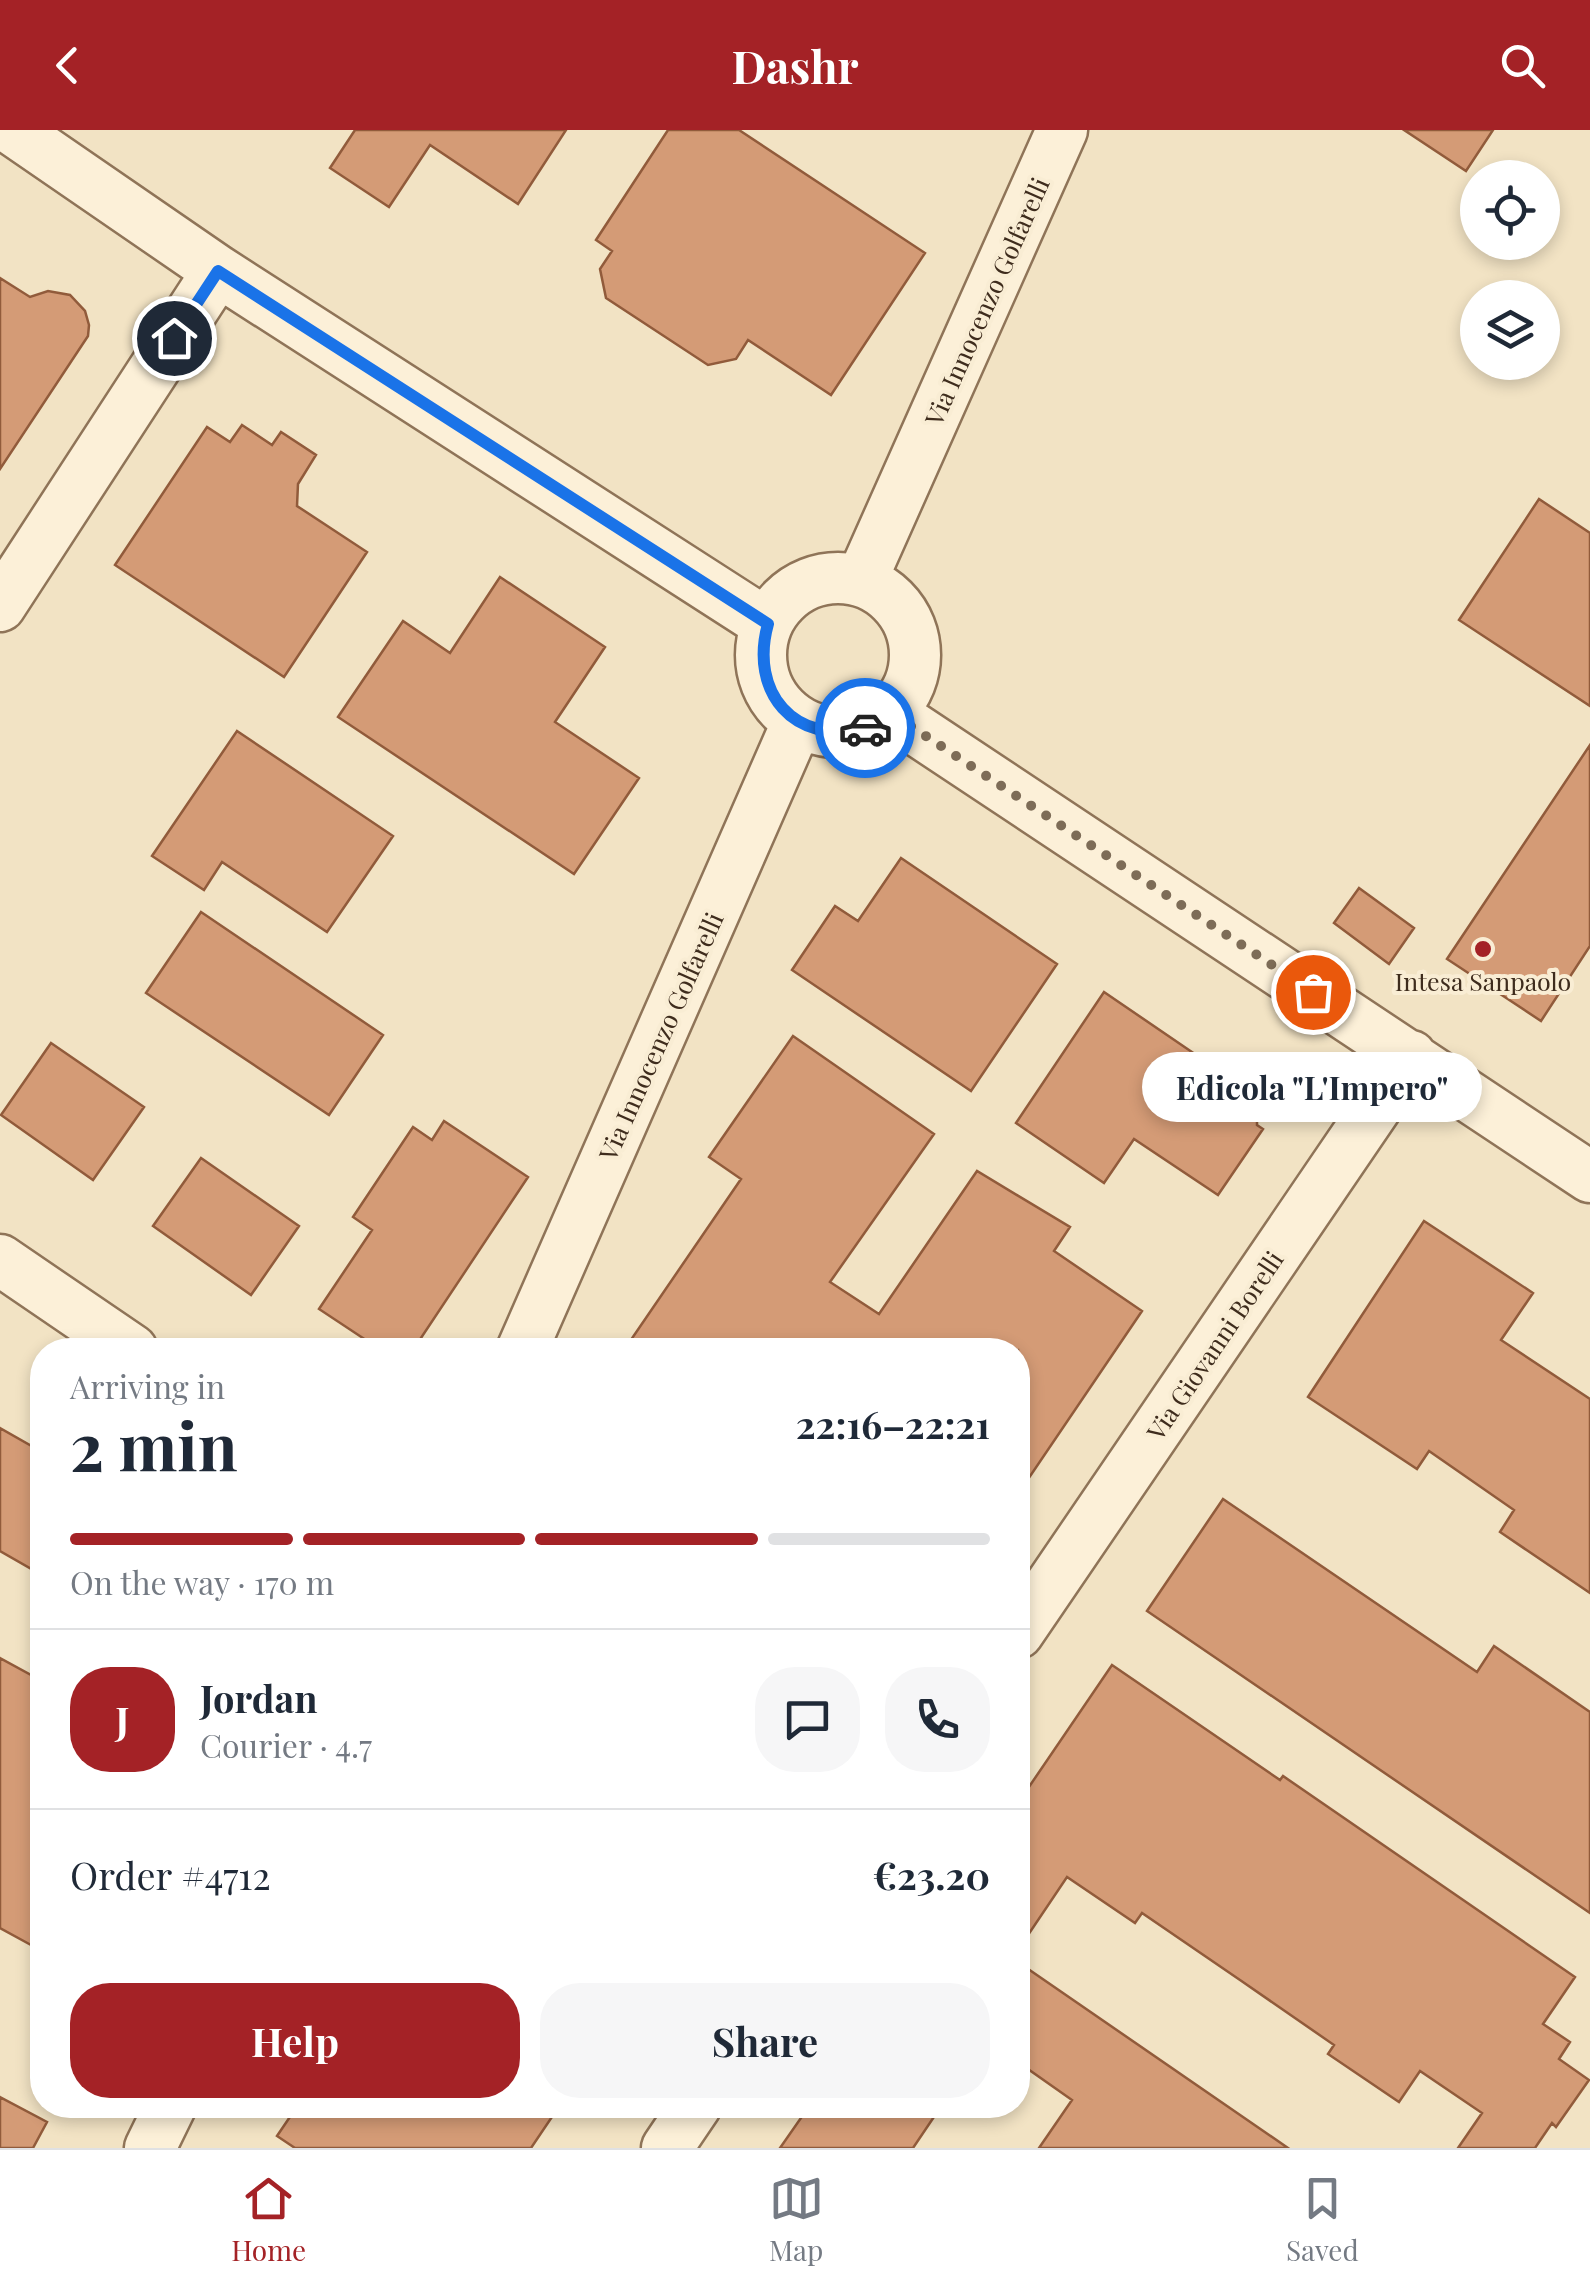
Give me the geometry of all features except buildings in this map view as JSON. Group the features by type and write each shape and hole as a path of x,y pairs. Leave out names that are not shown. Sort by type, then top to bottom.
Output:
{"street":[{"path":"13,130 65,144 218,271 768,624"},
{"name":"Via Innocenzo Golfarelli","path":"861,581 1062,130"},
{"path":"0,606 218,271"},
{"path":"816,581 861,581 882,591 899,607 916,650 914,673 905,695 891,713 870,727 845,733 820,731 798,721 781,707 765,678 762,646 768,624 779,605 796,590 816,581"},
{"path":"891,713 1590,1177"},
{"name":"Via Innocenzo Golfarelli","path":"527,1338 798,721"},
{"name":"Via Giovanni Borelli","path":"1030,1615 1411,1056"},
{"path":"0,1260 114,1338"},
{"path":"150,2148 165,2118"},
{"path":"667,2148 687,2118"}],"way so far":[{"path":"865,728 891,713 1313,992"}],"place":[{"name":"Intesa Sanpaolo","path":"1483,949"},
{"name":"Edicola \"L'Impero\"","path":"1313,992"}],"route":[{"path":"174,338 218,271 768,624 762,668 768,689 798,721 820,731 845,733 865,728"}]}
